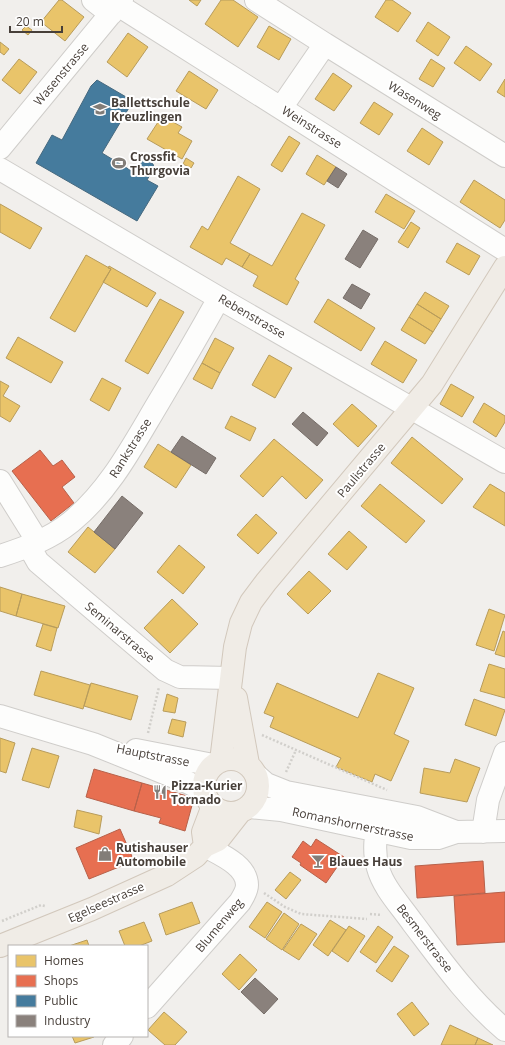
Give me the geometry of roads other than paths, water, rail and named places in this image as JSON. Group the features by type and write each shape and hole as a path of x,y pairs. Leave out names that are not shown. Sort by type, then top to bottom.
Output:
{"main road":[{"name":"Paulistrasse","path":"217,763 236,640 241,623 251,602 432,384 505,267"},
{"name":"Paulistrasse","path":"231,678 253,770"},
{"path":"205,846 203,832 211,811 208,798 205,780 217,763 235,759 253,770 258,793 255,800 244,809 224,812 208,798"},
{"name":"Egelseestrasse","path":"0,946 92,909 167,875 196,856 205,846 218,840 244,809"}],"street":[{"name":"Weinstrasse","path":"93,0 117,6 505,250"},
{"name":"Wasenweg","path":"256,0 505,156"},
{"name":"Wasenstrasse","path":"0,148 117,6"},
{"path":"281,108 325,44"},
{"name":"Rebenstrasse","path":"0,169 505,462"},
{"name":"Rankstrasse","path":"0,556 34,544 70,522 95,499 112,478 131,449 220,298"},
{"name":"Seminarstrasse","path":"0,481 34,544 38,562 165,670 180,677 231,678"},
{"name":"Hauptstrasse","path":"0,716 93,744 175,776 208,798"},
{"name":"Hauptstrasse","path":"93,744 217,763"},
{"path":"484,832 488,800 505,753"},
{"name":"Romanshornerstrasse","path":"253,770 266,784 286,792 378,821 416,838 438,838 456,832 505,831"},
{"name":"Romanshornerstrasse","path":"244,809 281,810 378,821"},
{"name":"Besmerstrasse","path":"378,821 375,856 378,869 394,898 440,959 501,1023"},
{"name":"Blumenweg","path":"148,1007 244,894 242,871 224,856 205,846"},
{"path":"114,1045 121,1037"}],"place":[{"name":"Ballettschule Kreuzlingen","path":"100,109"},
{"name":"Crossfit Thurgovia","path":"119,163"},
{"name":"Pizza-Kurier Tornado","path":"160,792"},
{"name":"Rutishauser Automobile","path":"105,854"},
{"name":"Blaues Haus","path":"318,861"}]}
